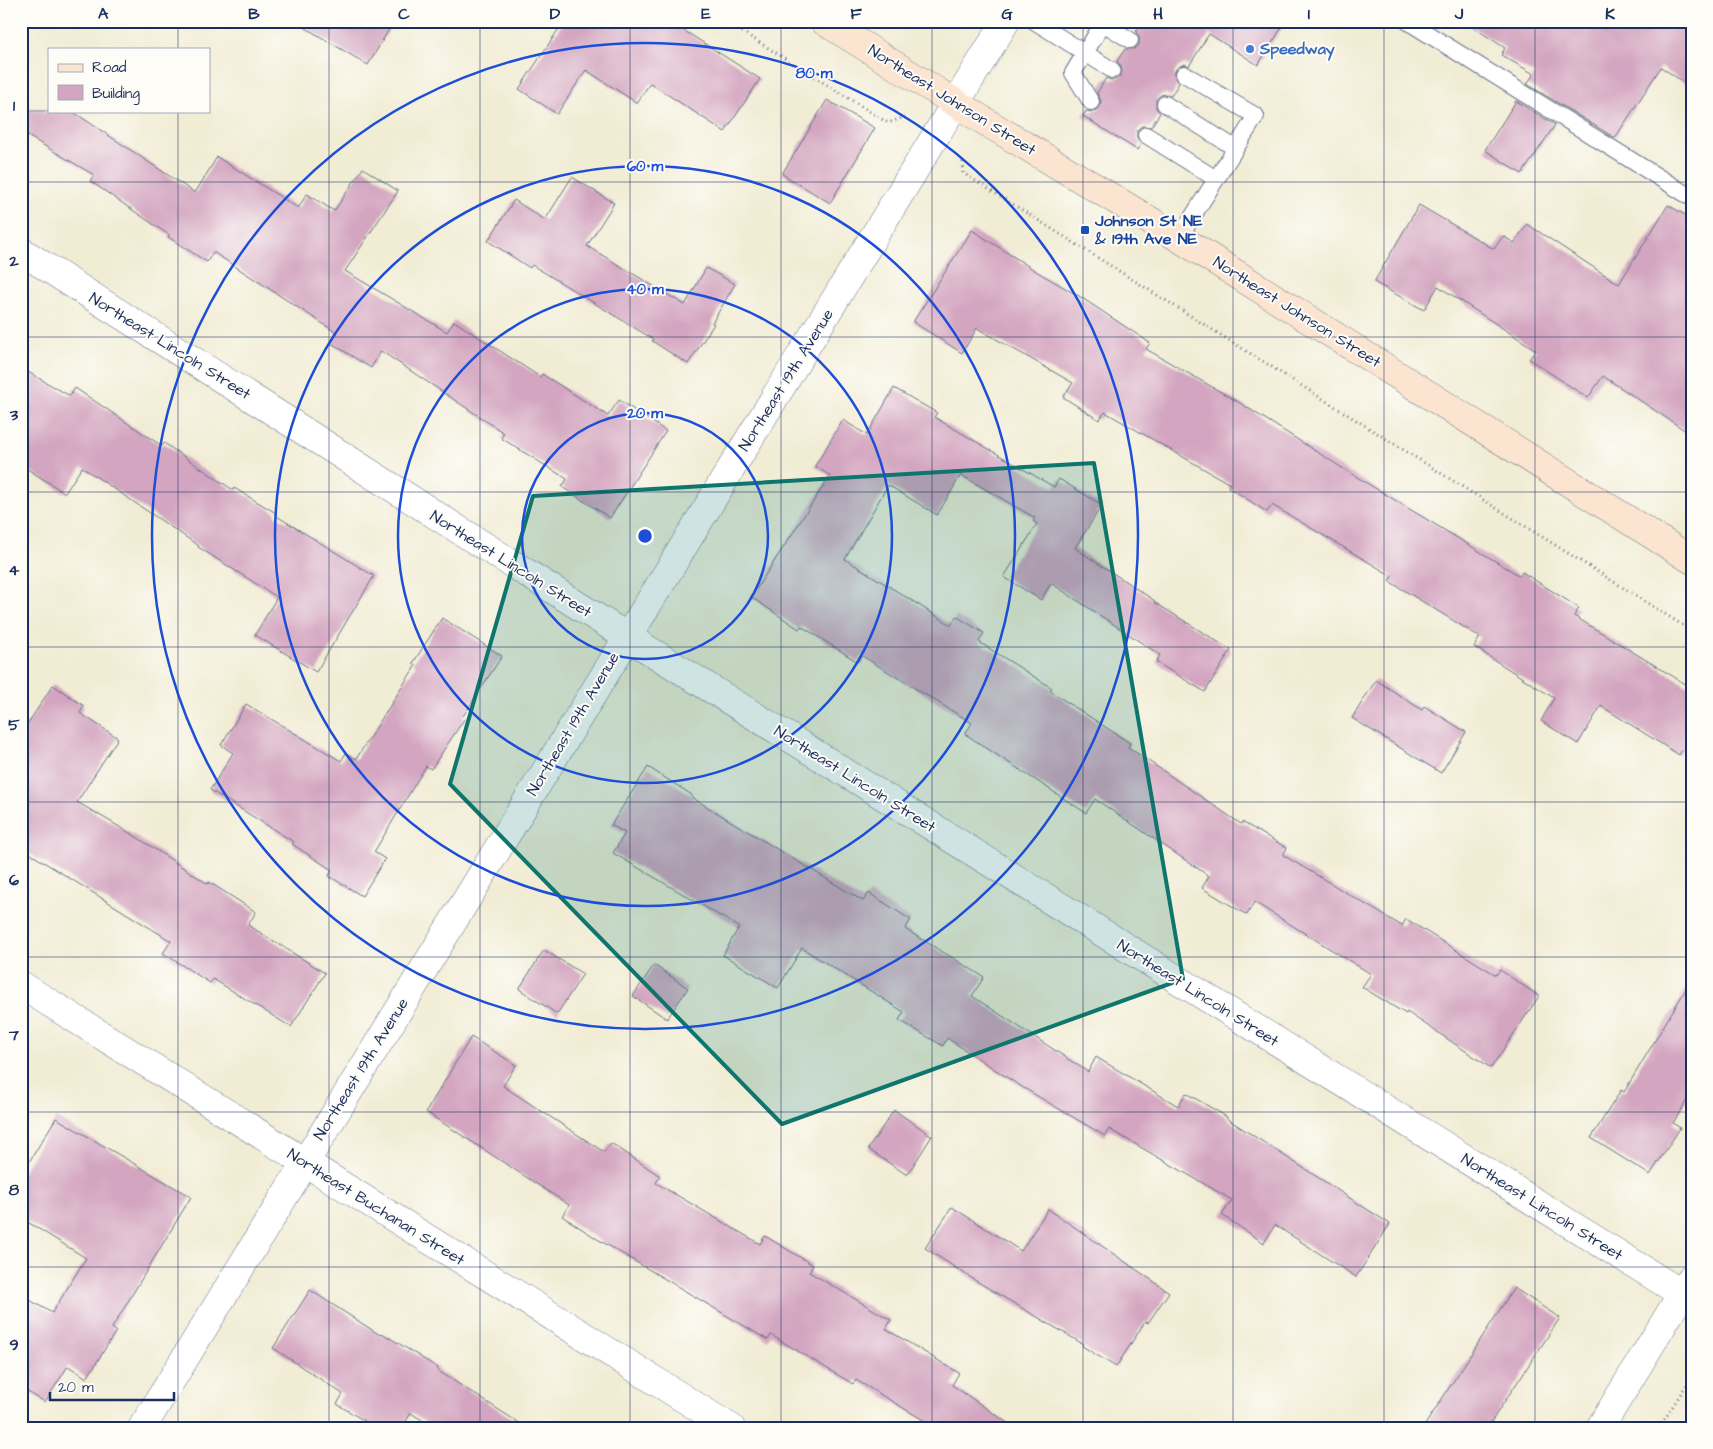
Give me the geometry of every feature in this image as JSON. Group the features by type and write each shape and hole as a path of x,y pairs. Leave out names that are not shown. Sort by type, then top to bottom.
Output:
{"main road":[{"name":"Northeast Johnson Street","path":"824,21 1179,238 1692,560"}],"street":[{"name":"Northeast 19th Avenue","path":"142,1428 1006,21"},
{"name":"Northeast Lincoln Street","path":"21,252 627,636 1688,1290"},
{"name":"Northeast Buchanan Street","path":"21,985 731,1428"},
{"path":"1600,1428 1688,1290"}],"lane":[{"path":"1034,21 1112,70"},
{"path":"1406,21 1692,198"},
{"path":"1091,102 1073,73 1103,23 1130,40"},
{"path":"1179,238 1256,116 1184,74"},
{"path":"1165,104 1235,148"},
{"path":"1146,135 1216,179"}],"path":[{"path":"725,21 888,124 908,116"},
{"path":"964,155 963,173 1692,631"},
{"path":"1659,1428 1692,1376"}],"highlighted area":[{"path":"1094,463 1183,979 782,1124 450,784 533,496"}],"building":[{"path":"294,21 394,21 368,65"},
{"path":"564,21 669,21 760,79 725,132 650,83 637,103 586,70 557,114 519,89"},
{"path":"1142,21 1286,21 1258,65 1209,34 1189,66 1184,64 1176,69 1174,74 1179,83 1171,96 1161,95 1156,99 1156,108 1160,113 1151,127 1142,126 1137,130 1137,139 1141,144 1137,150 1083,116 1086,111 1092,112 1100,107 1101,101 1097,93 1106,78 1116,79 1121,75 1121,66 1117,61 1125,49 1134,49 1139,45 1139,36 1136,32"},
{"path":"1464,21 1692,21 1692,88 1661,67 1615,138 1527,84 1534,74 1501,55 1505,48"},
{"path":"827,100 875,128 830,203 782,174"},
{"path":"1516,101 1555,125 1522,174 1485,150"},
{"path":"21,111 74,112 195,193 217,157 298,208 307,194 334,211 363,168 398,191 345,271 447,332 454,321 540,377 542,374 608,416 619,400 666,431 610,518 562,487 567,479 501,438 504,433 381,351 371,368 331,343 337,333 213,252 207,262 168,237 169,235 90,181 94,175 21,132"},
{"path":"572,177 614,203 587,246 685,305 706,268 735,284 712,323 714,324 688,364 652,341 653,339 532,265 530,268 488,241 514,200 545,220"},
{"path":"1419,205 1494,249 1503,236 1514,243 1527,224 1619,284 1668,205 1692,219 1692,435 1603,376 1588,398 1529,359 1536,350 1438,286 1424,310 1374,282"},
{"path":"972,230 1079,296 1150,343 1146,349 1240,403 1347,471 1520,576 1522,572 1579,608 1574,616 1692,688 1692,736 1679,755 1601,706 1578,744 1541,721 1554,698 1474,647 1480,637 1389,581 1392,576 1272,505 1267,512 1228,487 1230,484 1105,412 1099,420 1063,397 1073,383 977,328 962,353 913,322"},
{"path":"21,368 70,396 75,388 162,446 164,443 233,490 234,488 276,513 275,515 374,576 316,672 255,635 277,597 198,547 82,467 65,493 21,465"},
{"path":"894,388 937,413 934,417 1054,487 1059,479 1102,505 1075,548 1154,602 1231,650 1205,692 1156,662 1160,655 1051,583 1041,600 1004,577 1037,524 1033,521 1035,518 961,475 937,515 888,485 845,559 951,625 956,616 984,633 979,642 1052,688 1050,691 1130,743 1128,747 1241,824 1242,822 1287,848 1283,855 1402,926 1406,919 1496,975 1500,970 1539,996 1491,1068 1407,1012 1406,1014 1362,987 1371,974 1254,902 1247,915 1202,888 1209,876 1095,799 1086,813 965,734 972,723 862,656 858,662 801,626 799,629 751,597 830,476 815,466 843,420 867,435"},
{"path":"442,618 502,656 463,716 465,718 431,769 426,766 374,852 385,859 362,896 329,876 332,870 292,844 294,842 210,790 233,753 221,745 246,704 341,761 346,753 356,759 416,665 413,663"},
{"path":"1376,680 1422,710 1424,706 1466,732 1441,773 1352,718"},
{"path":"53,685 84,706 80,713 118,738 77,802 256,912 248,925 325,973 291,1027 213,979 210,983 163,953 171,941 21,848 21,734"},
{"path":"648,767 692,795 691,797 863,901 869,893 911,920 905,929 984,977 972,996 1088,1072 1096,1057 1178,1106 1186,1093 1227,1117 1390,1224 1356,1277 1275,1225 1264,1243 1222,1215 1232,1200 1109,1129 1105,1136 1017,1084 947,1038 943,1046 899,1020 904,1012 802,948 778,988 723,955 739,927 613,853 625,833 611,825"},
{"path":"544,950 583,974 557,1014 519,989"},
{"path":"654,965 688,988 667,1019 633,996"},
{"path":"1692,979 1692,1092 1673,1123 1680,1128 1650,1175 1591,1138 1621,1090 1624,1092"},
{"path":"471,1037 516,1065 503,1086 604,1152 611,1143 660,1176 656,1183 760,1244 765,1236 813,1265 809,1272 891,1320 886,1329 959,1373 952,1385 1015,1428 937,1428 856,1380 853,1384 771,1335 768,1340 562,1216 569,1205 426,1112"},
{"path":"894,1110 932,1136 907,1175 868,1149"},
{"path":"56,1118 191,1197 112,1328 116,1331 87,1378 68,1366 45,1402 21,1388 21,1295 52,1313 86,1258 21,1218 21,1175"},
{"path":"952,1207 1021,1251 1048,1209 1169,1292 1148,1323 1145,1322 1116,1367 1082,1346 1083,1344 976,1281 925,1248"},
{"path":"1514,1288 1560,1318 1487,1428 1423,1428"},
{"path":"310,1290 380,1335 382,1333 438,1368 437,1370 527,1428 434,1428 411,1413 402,1428 376,1428 337,1404 343,1394 273,1348"}],"place":[{"name":"Speedway","path":"1250,49"},
{"name":"Johnson St NE & 19th Ave NE","path":"1085,230"}]}
